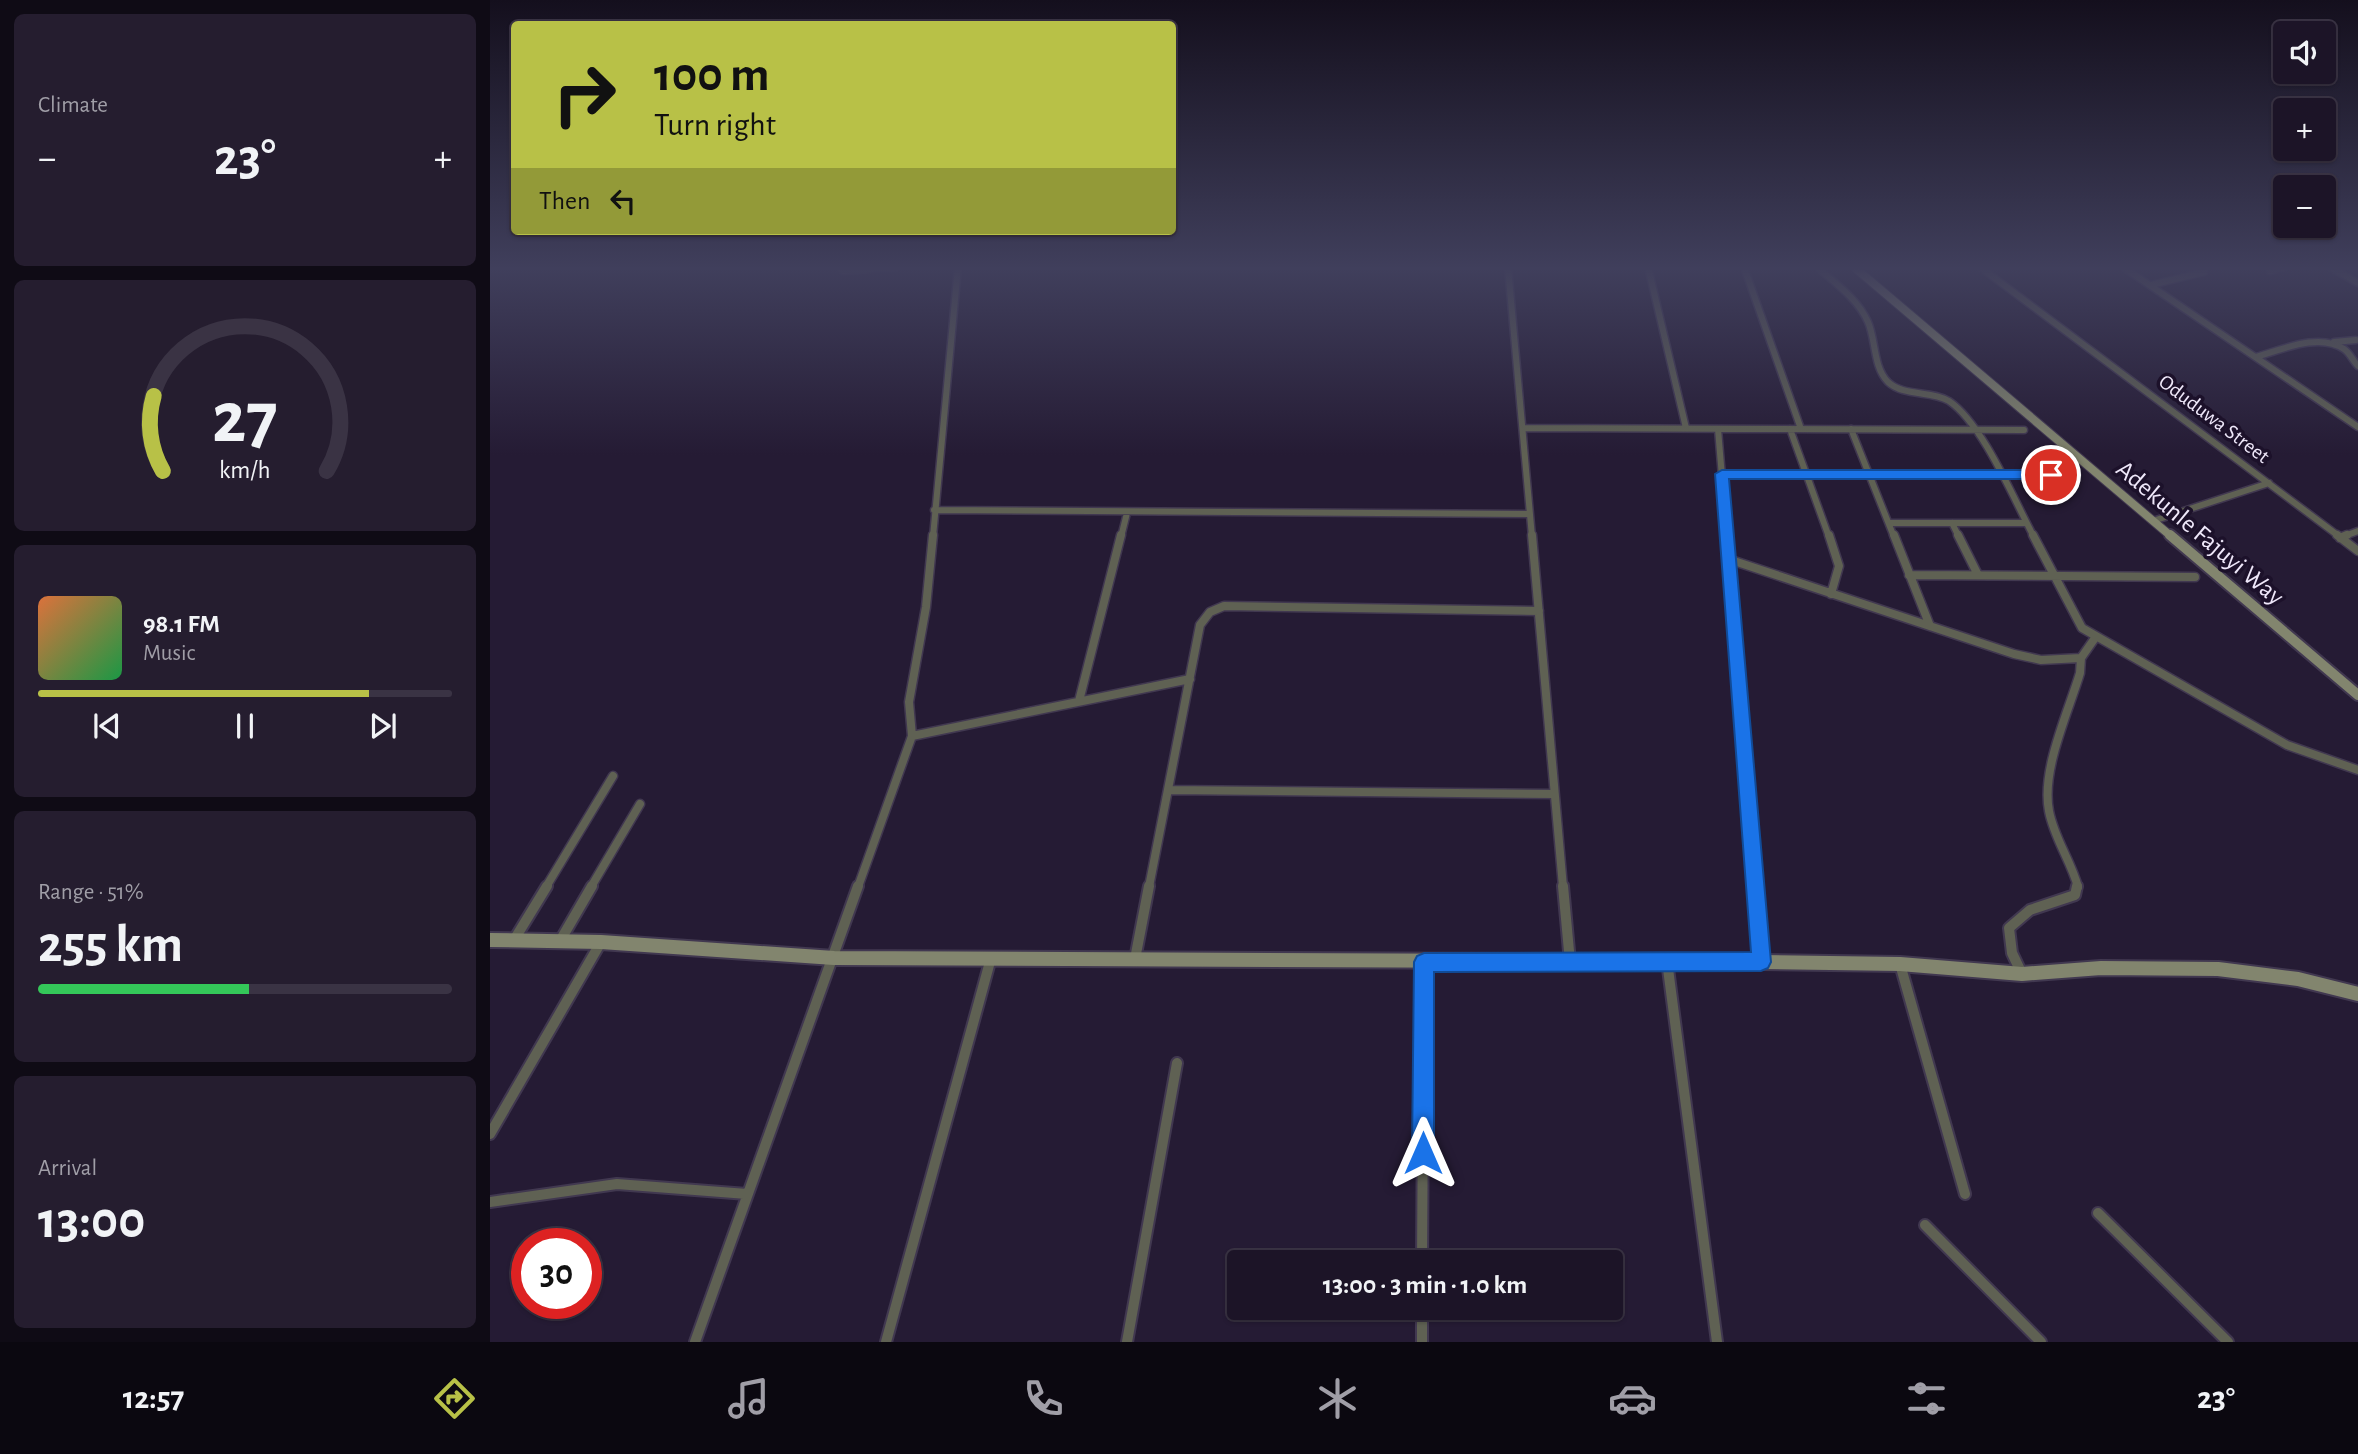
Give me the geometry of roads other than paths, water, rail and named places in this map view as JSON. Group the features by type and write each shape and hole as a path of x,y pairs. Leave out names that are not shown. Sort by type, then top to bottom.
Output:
{"street":[{"path":"695,1342 912,736 909,702 926,607 952,330"},
{"path":"1514,330 1570,962"},
{"path":"1663,330 1686,428"},
{"path":"1766,330 1801,429"},
{"path":"1871,330 1878,359 1888,382 1896,387 1951,402 1976,429 2076,620 2095,638 2287,746 2358,770"},
{"name":"Adekunle Fajuyi Way","path":"1928,330 2358,695"},
{"name":"Oduduwa Street","path":"2064,330 2358,551"},
{"path":"2216,330 2358,427"},
{"path":"2256,357 2317,342 2357,340"},
{"path":"2328,343 2344,349 2358,366"},
{"path":"1523,428 2024,430"},
{"path":"1718,429 1761,962"},
{"path":"1790,429 1838,558 1839,566 1831,594"},
{"path":"1851,429 1930,626"},
{"path":"1722,474 2077,475"},
{"path":"2153,521 2269,483"},
{"path":"934,510 1530,514"},
{"path":"1079,701 1128,513"},
{"path":"1889,523 2025,523"},
{"path":"1952,523 1978,575"},
{"path":"2340,538 2358,531"},
{"path":"1728,559 2041,660 2081,658"},
{"path":"1909,575 2194,577"},
{"path":"1135,959 1205,615 1224,606 1539,611"},
{"path":"2022,974 2012,953 2009,928 2015,918 2041,904 2075,895 2078,888 2053,830 2046,792 2048,776 2080,673 2081,658 2095,638"},
{"path":"912,736 1190,679"},
{"path":"514,940 613,776"},
{"path":"1169,790 1555,794"},
{"path":"560,941 639,804"},
{"path":"490,940 601,942 834,958 1761,962 1900,964 2022,974 2101,968 2218,970 2298,979 2358,994"},
{"path":"490,1134 601,942"},
{"path":"886,1342 990,958"},
{"path":"1667,961 1717,1342"},
{"path":"1422,1250 1424,962"},
{"path":"1900,964 1965,1194"},
{"path":"1127,1342 1177,1063"},
{"path":"490,1202 617,1184 747,1194"},
{"path":"2098,1213 2228,1342"},
{"path":"1925,1225 2041,1342"},
{"path":"1422,1320 1422,1342"}]}
